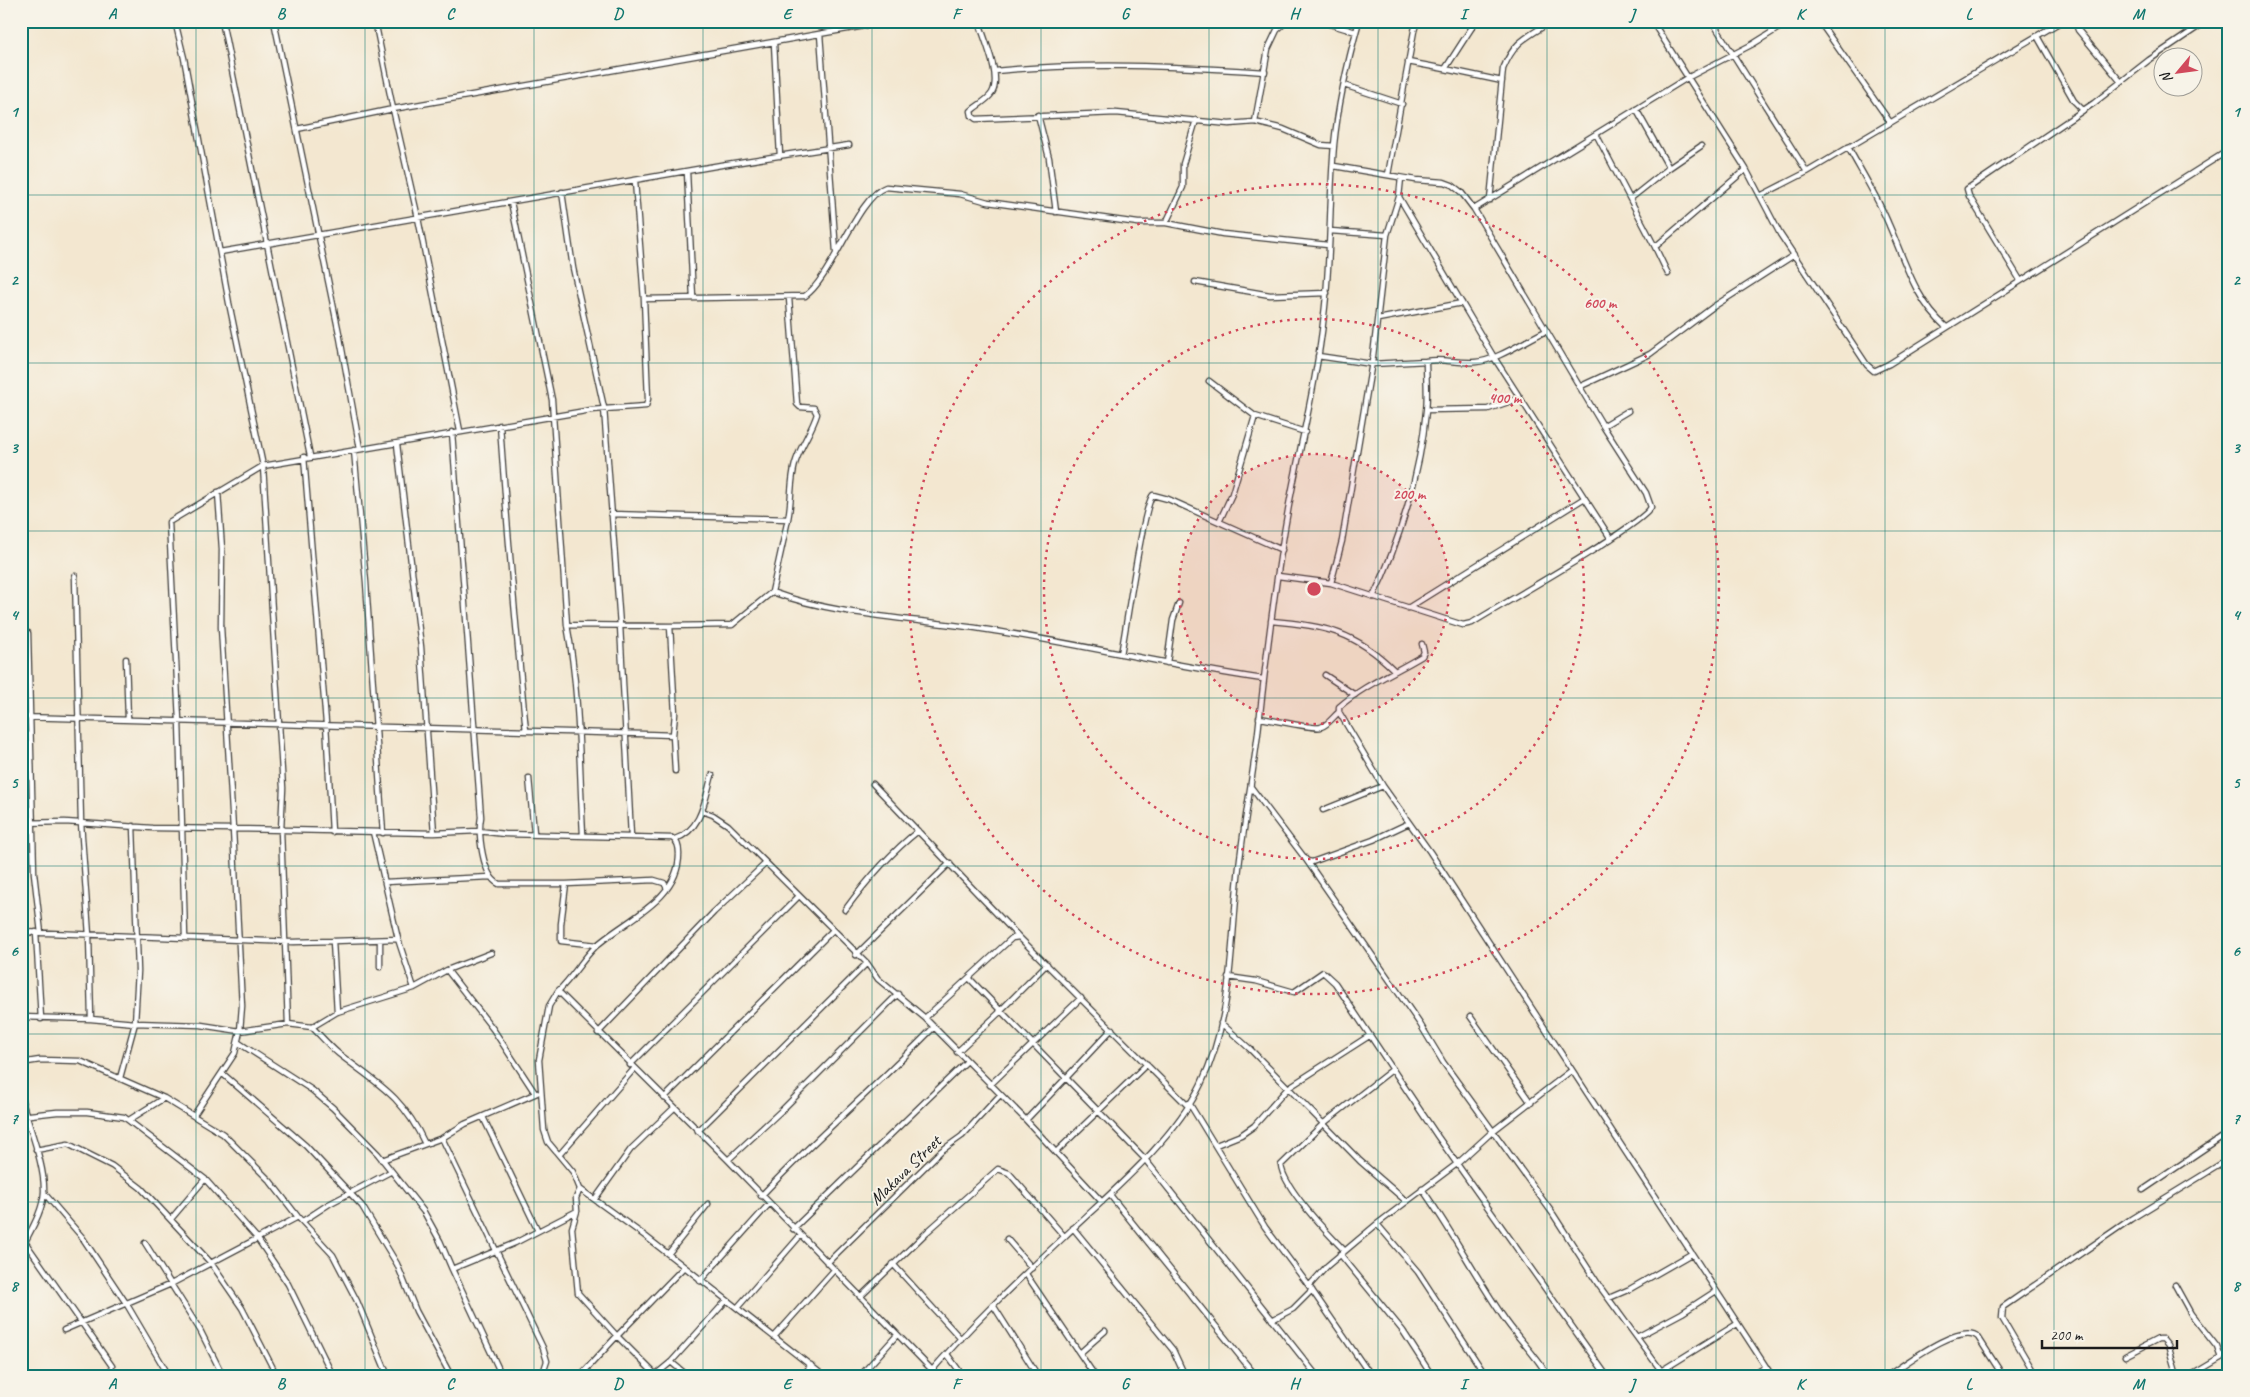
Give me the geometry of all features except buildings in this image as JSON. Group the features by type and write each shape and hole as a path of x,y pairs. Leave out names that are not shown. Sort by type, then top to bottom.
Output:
{"street":[{"path":"175,21 184,58 220,252 263,466 283,788 281,830 288,1024"},
{"path":"222,21 310,456"},
{"path":"274,21 319,236 357,450 383,833"},
{"path":"376,21 393,109 418,218 460,431"},
{"path":"297,129 393,109 774,43 865,24 893,21"},
{"path":"979,21 994,71 994,84 991,94 972,109 971,113 974,118 1116,113 1240,125 1255,122 1283,129 1321,145 1334,146"},
{"path":"1147,21 1172,23 1206,21"},
{"path":"1255,122 1268,49 1272,38 1287,21"},
{"path":"1319,21 1356,32"},
{"path":"927,1376 993,1304 1110,1195 1171,1129 1189,1105 1210,1063 1221,1023 1228,977 1236,889 1271,621 1282,550 1318,356 1326,293 1334,146 1344,85 1359,21"},
{"path":"1388,175 1417,21"},
{"path":"1445,69 1476,21"},
{"path":"1490,200 1503,70 1510,51 1519,42 1552,21"},
{"path":"1652,21 1746,169 1794,255 1867,365 1874,371 1889,364 2229,150"},
{"path":"1712,21 1807,172"},
{"path":"1474,209 1687,78 1790,21"},
{"path":"1819,21 1890,122"},
{"path":"1760,196 1807,172 2062,21"},
{"path":"2076,21 2078,30 2121,82"},
{"path":"2020,280 1967,190 2083,110 2149,60 2207,21"},
{"path":"820,34 836,252"},
{"path":"2037,36 2074,101 2083,110"},
{"path":"774,43 780,156"},
{"path":"1408,62 1502,81"},
{"path":"994,71 1037,67 1161,68 1265,72"},
{"path":"1344,85 1402,104"},
{"path":"1636,110 1669,168"},
{"path":"1038,115 1050,167 1056,212"},
{"path":"1166,223 1183,187 1183,164 1196,120"},
{"path":"1596,134 1668,274"},
{"path":"220,252 562,192 827,148 849,146"},
{"path":"1630,200 1669,168 1701,146"},
{"path":"1848,147 1889,224 1911,281 1936,319 1946,327"},
{"path":"1278,576 1330,583 1463,625 1472,623 1610,539 1647,514 1651,507 1651,502 1579,388 1474,209 1452,185 1334,166"},
{"path":"1655,247 1746,169"},
{"path":"687,172 694,298"},
{"path":"1330,583 1342,541 1372,364 1378,319 1381,272 1387,235 1399,198 1401,178"},
{"path":"185,937 179,720 168,525 172,519 263,466 310,456 397,444 452,432 552,416 604,408 644,407 647,404 644,299 635,181"},
{"path":"644,299 789,298 802,297 809,294 871,199 878,191 886,187 960,194 988,202 1138,223 1166,223 1223,234 1328,245"},
{"path":"562,192 574,268 604,408 627,733 631,836"},
{"path":"1399,198 1495,359 1610,539"},
{"path":"511,202 552,400 567,625 572,647 583,834"},
{"path":"1330,231 1387,235"},
{"path":"1579,388 1650,354 1713,306 1794,255"},
{"path":"1195,282 1270,295 1326,293"},
{"path":"567,625 732,626 772,592 792,500 792,479 796,462 817,414 814,408 800,407 797,404 789,298"},
{"path":"1378,319 1462,303"},
{"path":"1318,356 1372,364 1440,359 1476,362 1495,359 1506,350 1546,331"},
{"path":"1373,597 1383,577 1402,523 1419,455 1426,410 1426,361"},
{"path":"1209,381 1255,416 1305,432"},
{"path":"1426,410 1488,409 1520,398"},
{"path":"1603,426 1628,411"},
{"path":"1219,522 1235,487 1255,416"},
{"path":"500,425 504,496 515,595 526,731"},
{"path":"452,432 481,817 478,831 490,877 499,884 566,884 654,880 664,883 667,889"},
{"path":"397,444 421,647 434,833"},
{"path":"304,458 326,723 332,832"},
{"path":"194,1114 235,1053 240,1031 242,1006 237,940 236,854 221,627 222,549 218,492"},
{"path":"1121,654 1142,524 1151,496 1157,495 1168,499 1282,550"},
{"path":"1408,608 1583,499"},
{"path":"611,514 788,518"},
{"path":"75,576 81,823 89,935 91,1019"},
{"path":"772,592 786,597 845,610 994,631 1263,679"},
{"path":"1167,663 1173,620 1178,603"},
{"path":"1271,621 1299,623 1354,638 1379,655 1394,670"},
{"path":"670,626 675,714 673,735 675,771"},
{"path":"28,633 32,823 39,933 41,1019"},
{"path":"1422,644 1424,652 1422,656 1394,670 1355,694 1339,707 1339,712 1383,786 1772,1376"},
{"path":"126,659 128,719"},
{"path":"1324,675 1355,694"},
{"path":"1259,718 1287,721 1314,729 1324,726 1339,712"},
{"path":"21,717 326,723 426,728 673,735"},
{"path":"21,823 81,823 182,829 383,833 478,831 505,834 631,836 675,840 687,836 702,811 712,774"},
{"path":"529,778 534,833"},
{"path":"873,784 1019,937 1189,1105 1216,1145 1265,1227 1372,1376"},
{"path":"1250,786 1307,861 1420,1024 1443,1062 1665,1376"},
{"path":"1323,810 1383,786"},
{"path":"702,811 714,815 728,825 856,955 867,963 878,979 926,1018 966,1062 1026,1120 1102,1202"},
{"path":"1307,861 1312,862 1373,840 1409,823"},
{"path":"120,1078 136,1024 138,971 133,826"},
{"path":"845,910 872,874 901,844 918,831"},
{"path":"373,832 398,939 414,988"},
{"path":"675,840 679,847 679,861 667,889 653,904 597,945 558,991 549,1006 539,1060 544,1130 548,1142 560,1154 573,1172 580,1189 668,1254 726,1302 737,1308 824,1376"},
{"path":"856,955 950,863"},
{"path":"598,1033 714,912 765,864"},
{"path":"385,882 490,877"},
{"path":"566,884 560,924 561,940 597,945"},
{"path":"630,1065 800,896"},
{"path":"664,1098 832,931"},
{"path":"21,932 286,942 398,939"},
{"path":"926,1018 1012,938 1019,937"},
{"path":"380,940 380,967"},
{"path":"333,941 337,1012"},
{"path":"312,1027 337,1012 414,988 447,970 491,953"},
{"path":"698,1131 867,963"},
{"path":"957,1052 1047,964"},
{"path":"447,970 493,1029 535,1093"},
{"path":"1228,977 1256,981 1294,992 1319,972 1325,972 1335,983 1438,1137 1607,1376"},
{"path":"970,978 1144,1158 1317,1376"},
{"path":"558,991 634,1069 728,1160 932,1370"},
{"path":"728,1160 782,1110 898,994"},
{"path":"990,1085 1081,998"},
{"path":"1470,1016 1531,1103"},
{"path":"21,1017 91,1019 136,1024 201,1025 240,1031 288,1024 312,1027 341,1056 386,1088 405,1110 418,1129 425,1144"},
{"path":"1221,1023 1324,1123 1360,1161 1406,1201"},
{"path":"761,1196 849,1108 882,1080 934,1028"},
{"path":"1026,1120 1112,1029"},
{"path":"1216,1145 1241,1135 1254,1126 1288,1088 1369,1036"},
{"path":"238,1042 312,1090 333,1108 409,1191 424,1212 440,1241 502,1376"},
{"path":"21,1063 40,1060 80,1061 164,1098 194,1114 223,1134 247,1156 298,1218 303,1221 333,1255 358,1302 387,1376"},
{"path":"793,1229 966,1062"},
{"path":"1056,1152 1147,1064"},
{"path":"560,1154 634,1069"},
{"path":"1393,1069 1324,1123 1282,1162 1281,1169 1315,1221 1343,1252 1403,1331 1432,1376"},
{"path":"1309,1286 1343,1252 1377,1224 1458,1163 1493,1131 1572,1070"},
{"path":"222,1074 254,1099 269,1116 306,1146 362,1206 397,1264 420,1319 451,1376"},
{"path":"382,1160 442,1138 541,1091"},
{"name":"Makava Street","path":"827,1263 941,1151 962,1136 1000,1095"},
{"path":"21,1097 23,1116 36,1150 44,1193 38,1214 21,1250"},
{"path":"129,1120 164,1098"},
{"path":"595,1199 631,1148 674,1108"},
{"path":"23,1116 57,1112 87,1112 124,1117 205,1179 257,1238 288,1284 333,1376"},
{"path":"483,1117 538,1231"},
{"path":"2143,1190 2229,1132"},
{"path":"442,1138 543,1348 547,1361 542,1376"},
{"path":"36,1150 62,1143 74,1146 112,1166 141,1188 211,1263 242,1308 277,1376"},
{"path":"2036,1376 2002,1318 2003,1307 2132,1220 2229,1158"},
{"path":"860,1297 893,1264 998,1169 1009,1173 1064,1236"},
{"path":"303,1221 348,1193 390,1172"},
{"path":"171,1219 205,1179"},
{"path":"580,1189 576,1198 577,1211 572,1228 578,1294 654,1375 671,1362 726,1302"},
{"path":"1422,1189 1464,1252 1506,1322 1537,1357 1548,1376"},
{"path":"44,1193 82,1236 126,1303 169,1376"},
{"path":"1110,1195 1256,1376"},
{"path":"668,1254 708,1204"},
{"path":"700,1281 769,1204"},
{"path":"452,1269 496,1251 577,1211"},
{"path":"64,1330 171,1284 298,1218"},
{"path":"1377,1224 1418,1272 1486,1376"},
{"path":"1073,1228 1173,1350 1185,1376"},
{"path":"737,1308 800,1236"},
{"path":"1008,1239 1032,1268"},
{"path":"25,1242 112,1366"},
{"path":"145,1243 200,1330 223,1376"},
{"path":"1609,1298 1630,1289 1691,1254"},
{"path":"893,1264 961,1339"},
{"path":"580,1376 684,1267"},
{"path":"774,1337 834,1270"},
{"path":"1026,1274 1095,1376"},
{"path":"2175,1285 2191,1314 2217,1347 2220,1358"},
{"path":"1272,1320 1283,1316 1293,1309 1312,1290"},
{"path":"1637,1337 1682,1313 1716,1291"},
{"path":"993,1304 1038,1376"},
{"path":"1661,1371 1737,1324"},
{"path":"1080,1353 1105,1331"},
{"path":"1887,1376 1945,1340 1965,1332 1978,1337 2003,1376"},
{"path":"860,1376 897,1336"},
{"path":"2125,1356 2158,1339 2163,1339 2168,1345 2176,1376"},
{"path":"2190,1376 2229,1353"},
{"path":"948,1354 963,1376"},
{"path":"671,1362 688,1376"},
{"path":"21,1372 25,1363"},
{"path":"803,1376 811,1365"},
{"path":"1751,1376 1766,1367"},
{"path":"1355,1376 1366,1369"}]}
